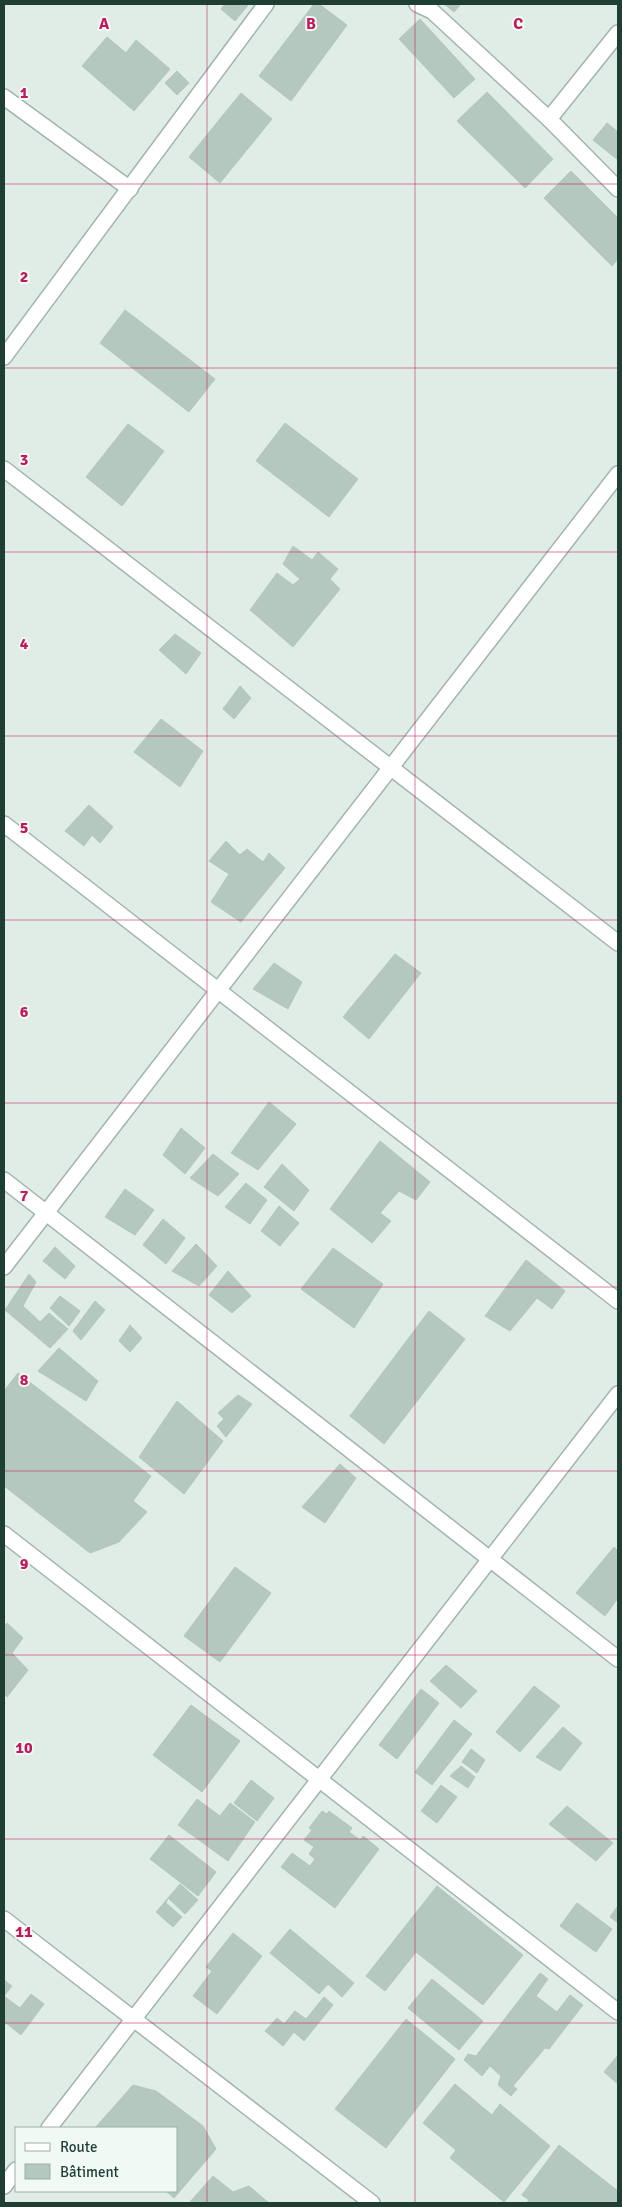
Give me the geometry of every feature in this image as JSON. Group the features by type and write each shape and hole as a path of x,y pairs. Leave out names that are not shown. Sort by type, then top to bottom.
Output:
{"street":[{"path":"4,357 266,4"},
{"path":"417,4 432,11 548,119 618,190"},
{"path":"548,119 618,33"},
{"path":"4,97 130,189"},
{"path":"4,468 618,942"},
{"path":"4,1267 618,474"},
{"path":"4,824 618,1301"},
{"path":"4,1180 618,1659"},
{"path":"49,2127 618,1394"},
{"path":"4,1534 618,2012"},
{"path":"4,1919 372,2203"},
{"path":"4,2186 15,2171"}],"building":[{"path":"225,4 249,4 235,21 221,9"},
{"path":"314,4 319,4 347,25 291,101 259,76"},
{"path":"444,4 461,4 454,12"},
{"path":"420,19 475,79 454,98 399,39"},
{"path":"107,37 126,53 136,40 170,69 134,111 82,66"},
{"path":"177,71 189,83 177,95 165,83"},
{"path":"487,92 553,159 525,188 457,121"},
{"path":"241,93 272,119 220,183 189,157"},
{"path":"607,123 618,132 618,160 593,140"},
{"path":"571,171 618,218 618,259 612,266 544,198"},
{"path":"125,310 215,379 189,412 100,343"},
{"path":"285,423 358,479 329,517 256,461"},
{"path":"128,424 164,451 122,506 86,477"},
{"path":"293,546 312,560 318,552 338,569 330,579 340,589 293,647 250,610 277,573 293,585 300,579 283,564"},
{"path":"175,634 201,653 186,674 159,650"},
{"path":"240,686 251,698 234,719 223,709"},
{"path":"161,719 203,751 180,787 134,752"},
{"path":"89,805 113,827 100,843 92,835 84,846 65,831"},
{"path":"226,841 240,855 247,849 263,862 269,853 285,868 241,922 211,902 229,874 209,861"},
{"path":"395,954 421,973 369,1039 343,1017"},
{"path":"274,963 302,982 288,1009 253,989"},
{"path":"269,1102 296,1124 258,1170 231,1153"},
{"path":"181,1128 205,1148 185,1174 163,1155"},
{"path":"380,1141 430,1182 416,1200 399,1191 380,1213 391,1221 372,1243 330,1209"},
{"path":"213,1154 239,1174 218,1196 190,1178"},
{"path":"282,1164 309,1190 294,1211 264,1187"},
{"path":"246,1183 267,1200 250,1224 225,1207"},
{"path":"125,1189 154,1210 135,1235 105,1217"},
{"path":"279,1206 299,1223 280,1246 261,1231"},
{"path":"163,1219 185,1238 166,1264 143,1245"},
{"path":"196,1244 217,1266 199,1286 172,1271"},
{"path":"55,1247 75,1266 65,1279 43,1261"},
{"path":"333,1248 383,1284 354,1328 301,1289"},
{"path":"526,1260 565,1291 552,1309 537,1298 510,1331 485,1316"},
{"path":"228,1271 251,1296 232,1313 209,1295"},
{"path":"29,1274 36,1282 23,1306 40,1322 49,1313 68,1329 50,1348 5,1310"},
{"path":"60,1296 80,1311 69,1326 50,1308"},
{"path":"95,1301 105,1310 81,1340 73,1331"},
{"path":"429,1311 465,1339 384,1444 350,1416"},
{"path":"130,1325 142,1338 130,1352 119,1341"},
{"path":"59,1348 98,1381 86,1401 38,1371"},
{"path":"18,1373 151,1476 133,1501 147,1512 119,1542 90,1553 4,1486 4,1391"},
{"path":"238,1395 252,1404 226,1437 217,1426 224,1419 218,1413"},
{"path":"177,1401 223,1441 184,1494 139,1457"},
{"path":"340,1464 356,1478 325,1523 302,1507"},
{"path":"614,1547 618,1551 618,1598 605,1616 576,1593"},
{"path":"235,1567 271,1593 220,1662 184,1636"},
{"path":"7,1623 23,1638 12,1653 28,1670 7,1697 4,1694 4,1627"},
{"path":"446,1665 477,1691 461,1708 430,1681"},
{"path":"534,1686 560,1706 520,1752 496,1732"},
{"path":"421,1689 439,1703 397,1759 379,1745"},
{"path":"191,1705 240,1741 202,1792 153,1755"},
{"path":"454,1720 472,1734 432,1785 415,1772"},
{"path":"563,1727 582,1743 560,1771 536,1757"},
{"path":"471,1749 485,1760 477,1773 462,1762"},
{"path":"461,1766 475,1777 468,1788 450,1776"},
{"path":"251,1780 274,1798 257,1821 234,1803"},
{"path":"441,1785 457,1797 437,1823 421,1811"},
{"path":"197,1799 220,1816 230,1803 255,1822 228,1861 178,1825"},
{"path":"567,1806 613,1843 596,1861 549,1824"},
{"path":"322,1811 327,1814 329,1811 352,1828 349,1832 360,1840 363,1836 379,1849 335,1908 281,1867 292,1853 310,1866 315,1859 309,1854 314,1847 304,1840 312,1830 309,1828"},
{"path":"169,1835 216,1872 198,1896 150,1859"},
{"path":"180,1884 198,1900 185,1914 168,1898"},
{"path":"437,1886 523,1955 483,2005 416,1952 385,1991 366,1976"},
{"path":"168,1898 166,1903 182,1917 173,1927 156,1912"},
{"path":"577,1903 612,1929 596,1952 560,1926"},
{"path":"617,1907 618,1909 618,1923 610,1917"},
{"path":"290,1929 354,1983 342,1997 328,1984 319,1994 270,1953"},
{"path":"233,1933 262,1956 217,2014 193,1996 212,1971 206,1967"},
{"path":"540,1973 548,1979 536,1996 557,2012 570,1995 583,2005 549,2049 545,2048 513,2086 517,2089 511,2096 498,2085 501,2076 490,2066 482,2076 464,2060 468,2054 476,2056"},
{"path":"432,1979 483,2021 459,2050 408,2008"},
{"path":"4,1980 12,1986 4,1996"},
{"path":"31,1994 44,2004 21,2035 6,2023 4,2026 4,1996 20,2008"},
{"path":"324,1997 333,2005 304,2041 294,2032 283,2046 265,2031 277,2018 284,2024 295,2011 306,2019"},
{"path":"406,2019 455,2059 386,2148 335,2109"},
{"path":"618,2055 618,2084 604,2072"},
{"path":"455,2084 492,2115 500,2104 550,2146 504,2202 450,2158 456,2150 423,2123"},
{"path":"133,2085 156,2091 203,2126 216,2149 174,2198 167,2192 178,2192 178,2127 96,2127"},
{"path":"559,2145 618,2191 618,2203 526,2203 529,2200 522,2195"},
{"path":"213,2176 233,2192 249,2186 269,2203 189,2203"}]}
